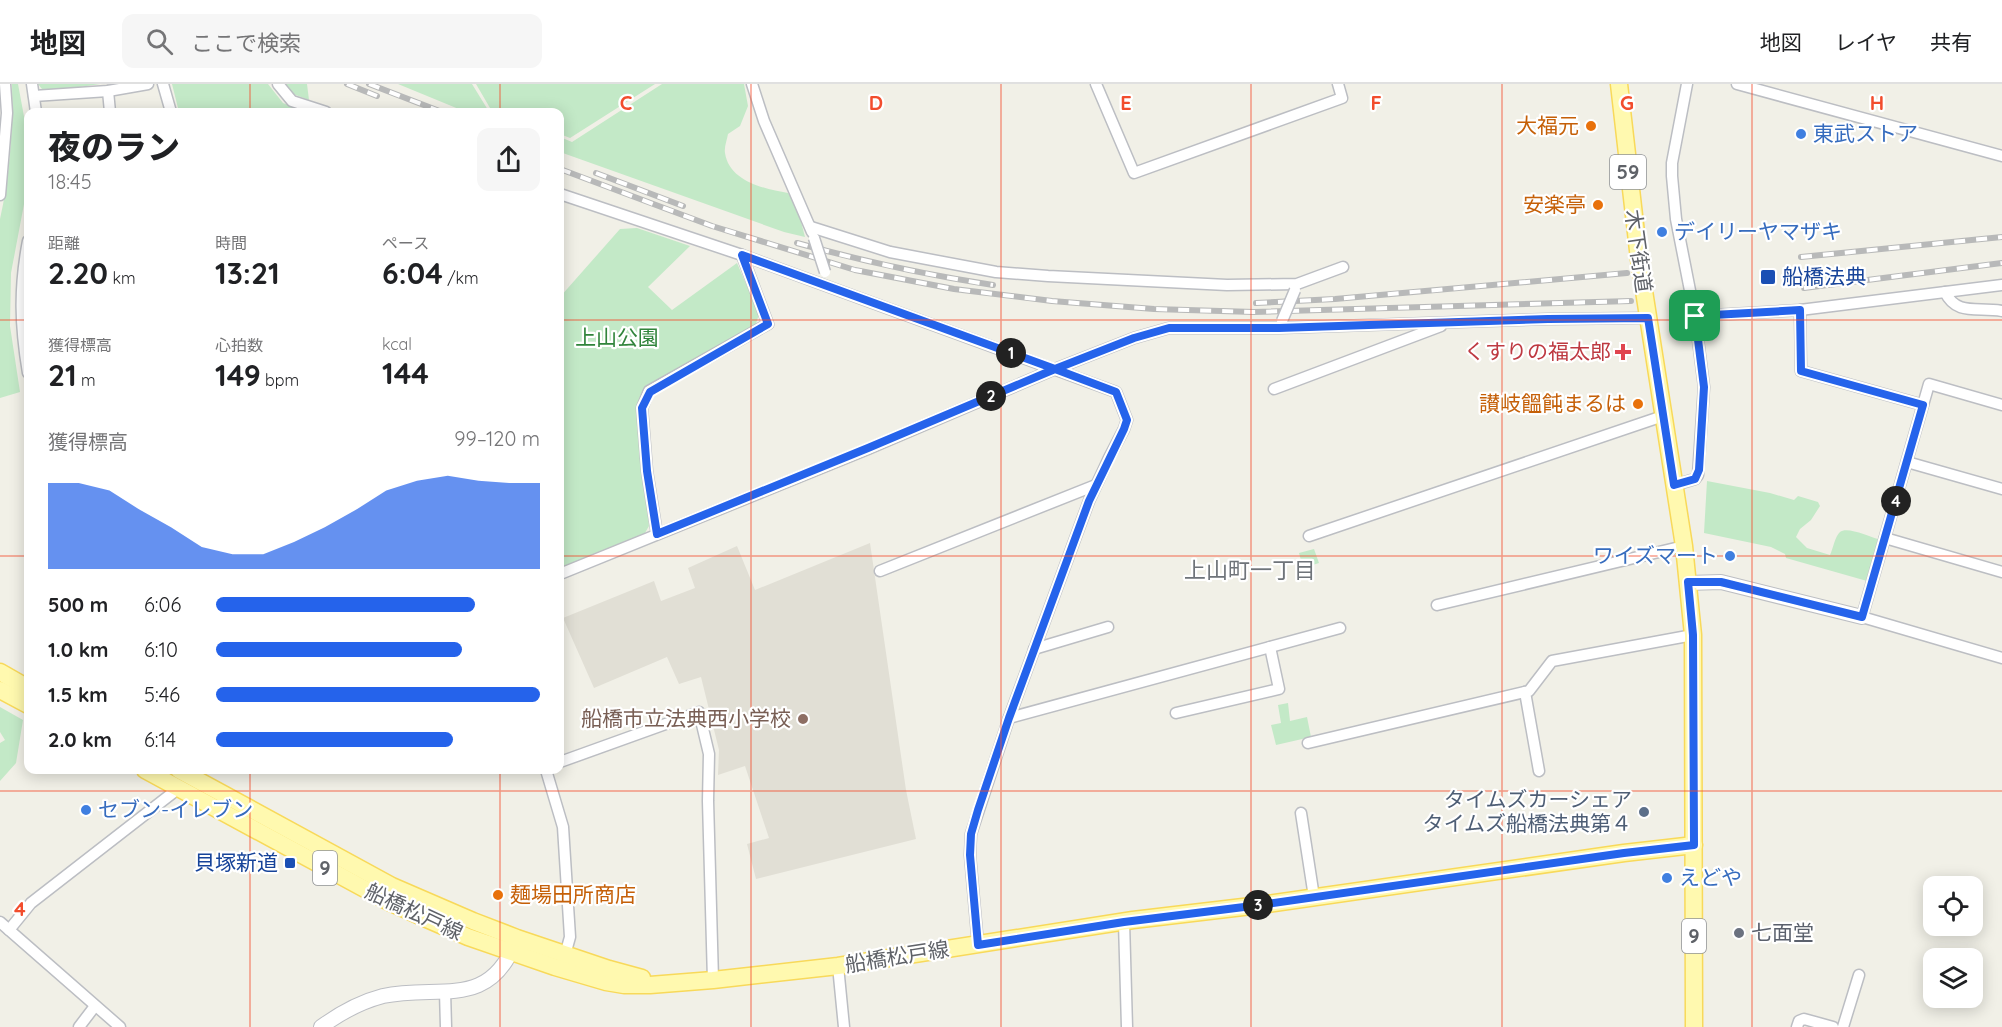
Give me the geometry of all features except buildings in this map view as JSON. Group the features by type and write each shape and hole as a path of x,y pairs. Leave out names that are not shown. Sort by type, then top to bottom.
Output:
{"main road":[{"name":"木下街道","path":"1619,84 1627,167 1684,546 1693,635 1694,1027"},
{"path":"0,672 24,686"},
{"path":"0,690 24,703"},
{"name":"船橋松戸線","path":"153,774 387,901 468,937 565,955 636,977 670,983"},
{"name":"船橋松戸線","path":"186,774 392,886 473,921 555,968 624,985 713,980 838,966 1124,922 1694,845"}],"street":[{"path":"0,195 7,112 5,84"},
{"path":"32,84 36,108"},
{"path":"34,96 108,91 148,84"},
{"path":"163,84 170,108"},
{"path":"278,84 292,100 315,108"},
{"path":"752,84 764,121 812,232 830,287"},
{"path":"1096,84 1134,173 1342,98 1338,84"},
{"path":"1674,485 1695,479 1699,470 1704,387 1695,316 1676,219 1673,187 1672,163 1687,84"},
{"path":"1737,84 2002,156"},
{"path":"108,91 110,108"},
{"path":"564,195 742,255 1116,392 1127,420 1096,485 1034,649 971,834 970,855 978,945"},
{"path":"812,232 890,252 996,272 1218,285 1296,287 1343,267"},
{"path":"657,534 647,471 642,408 650,392 768,324 742,255"},
{"path":"24,264 21,322 24,344"},
{"path":"1695,316 1800,310 2002,285"},
{"path":"1281,325 1296,287"},
{"path":"1945,292 1950,302 1960,308 2002,311"},
{"path":"1800,310 1801,371 1923,405"},
{"path":"564,572 1055,369 1134,338 1169,328 1648,318"},
{"path":"1274,389 1449,323"},
{"path":"1862,617 1929,384 2002,405"},
{"path":"1309,536 1663,416"},
{"path":"1907,462 2002,489"},
{"path":"880,571 1096,485"},
{"path":"1885,538 2002,572"},
{"path":"1437,605 1684,546"},
{"path":"1688,582 1721,582 1862,617 2002,658"},
{"path":"1034,649 1108,627"},
{"path":"1009,718 1341,628"},
{"path":"1308,743 1530,691 1552,661 1693,635"},
{"path":"1176,713 1279,688 1270,647"},
{"path":"1525,692 1539,771"},
{"path":"564,761 699,712 709,754 708,801 713,980"},
{"path":"547,774 563,827 570,937 565,955"},
{"path":"120,1027 4,926 179,788"},
{"path":"1301,813 1314,897"},
{"path":"1124,922 1127,1027"},
{"path":"321,1027 352,1007 383,996 470,988 484,983 503,966 514,945"},
{"path":"838,966 844,1027"},
{"path":"1843,1027 1859,975"},
{"path":"445,991 446,1027"},
{"path":"79,1027 95,1006"},
{"path":"1797,1027 1799,1021 1804,1019 1833,1027"}],"shaded area":[{"name":"船橋市立法典西小学校","path":"870,543 906,790 916,839 756,879 747,844 769,838 745,766 718,775 719,750 701,677 679,684 667,657 594,688 564,620 564,618 654,581 661,601 695,588 688,568 737,546 755,590"}],"green space":[{"path":"12,84 18,84 24,116 24,204 11,273 10,326 20,392 0,398 0,219 6,186 12,118"},
{"path":"38,84 100,84 47,92"},
{"path":"172,84 268,84 283,103 296,108 178,108"},
{"path":"285,84 307,84 309,100 293,94"},
{"path":"398,84 472,84 487,108 456,108"},
{"path":"476,84 655,84 570,138 564,136 564,108 490,108"},
{"path":"662,84 744,84 748,106 740,126 728,134 725,151 728,163 740,177 749,182 788,193 798,210 805,237 784,232 564,153 564,139 572,142"},
{"name":"上山公園","path":"637,228 690,246 648,287 672,310 737,263 759,314 755,327 646,389 640,397 637,408 649,526 642,538 564,568 564,292 620,229"},
{"path":"1707,481 1794,500 1798,496 1818,502 1820,506 1796,537 1807,548 1830,555 1837,536 1843,530 1878,539 1867,581 1786,558 1785,554 1771,547 1704,533"},
{"path":"1314,549 1319,563 1303,568 1299,553"},
{"path":"1288,703 1290,721 1307,717 1311,737 1276,745 1271,725 1281,723 1278,705"},
{"path":"0,707 23,720 16,763 0,781 0,743 5,740 0,732"}],"railway":[{"path":"347,84 377,96"},
{"path":"369,84 432,108"},
{"path":"564,170 712,226 855,270 954,289 1052,301 1154,309 1254,312 1631,301"},
{"path":"596,173 683,206"},
{"path":"1801,257 2002,237"},
{"path":"797,243 895,267 993,285"},
{"path":"1804,288 2002,263"},
{"path":"1256,303 1335,299 1627,273"}],"place":[{"name":"大福元","path":"1591,126"},
{"name":"東武ストア","path":"1801,134"},
{"name":"安楽亭","path":"1598,205"},
{"name":"デイリーヤマザキ","path":"1662,232"},
{"name":"船橋法典","path":"1768,277"},
{"name":"くすりの福太郎","path":"1623,352"},
{"name":"讃岐饂飩まるは","path":"1638,404"},
{"name":"ワイズマート","path":"1730,556"},
{"name":"船橋市立法典西小学校","path":"803,719"},
{"name":"セブン-イレブン","path":"86,810"},
{"name":"タイムズカーシェア タイムズ船橋法典第４","path":"1644,812"},
{"name":"貝塚新道","path":"290,863"},
{"name":"えどや","path":"1667,878"},
{"name":"麺場田所商店","path":"498,895"},
{"name":"七面堂","path":"1739,933"}],"district":[{"name":"上山町一丁目","path":"1250,570"}],"route":[{"path":"1695,316 1704,387 1699,470 1695,479 1674,485 1648,318 1279,328 1169,328 1134,338 1055,369 742,255 768,324 650,392 642,408 647,471 657,534 1055,369 1116,392 1127,420 1089,501 1009,718 971,834 970,855 978,945 1124,922 1694,845 1693,635 1688,582 1721,582 1862,617 1923,405 1801,371 1800,310 1695,316"}]}
